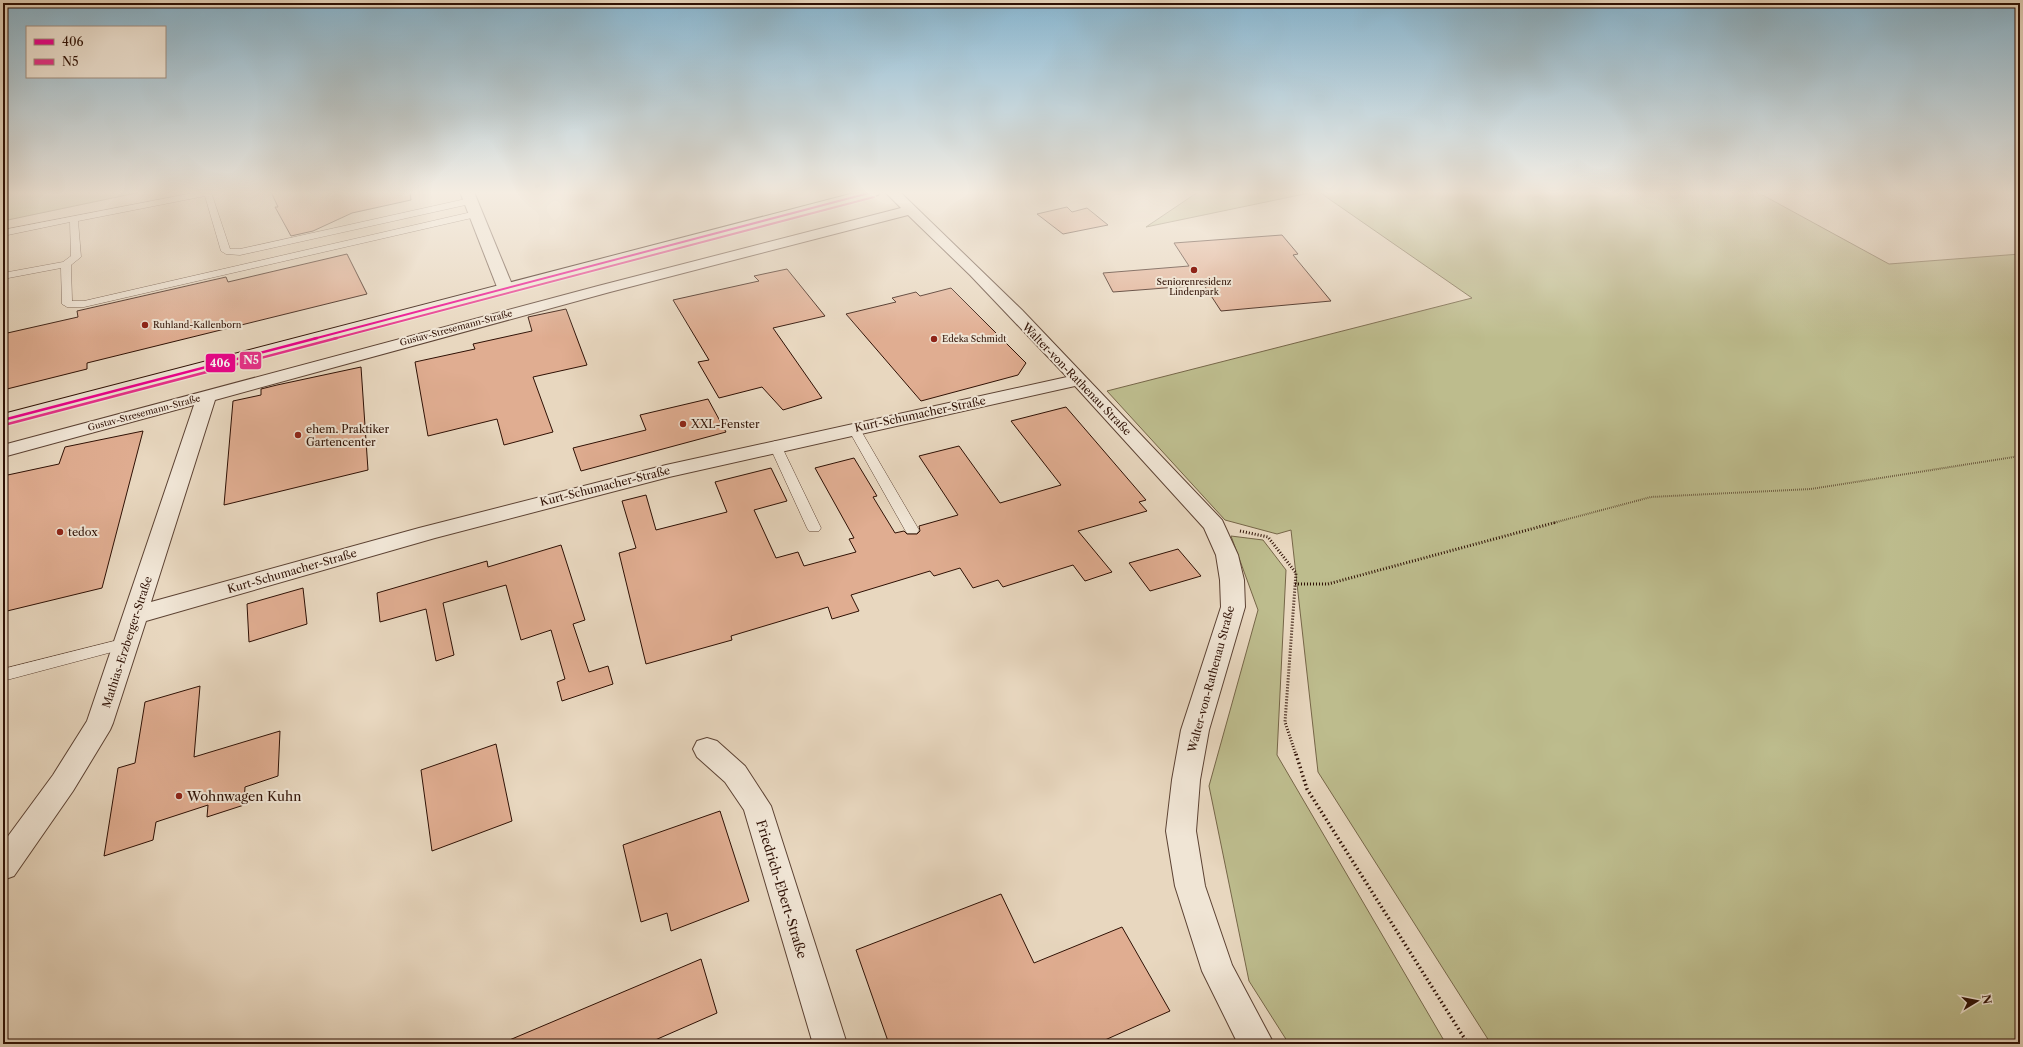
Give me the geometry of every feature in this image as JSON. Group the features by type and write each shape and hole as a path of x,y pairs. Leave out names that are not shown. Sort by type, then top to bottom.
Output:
{"street":[{"path":"487,241 505,287"},
{"path":"3,420 684,241"},
{"name":"Gustav-Stresemann-Straße","path":"3,451 604,288 790,241"},
{"name":"Walter-von-Rathenau Straße","path":"941,241 1079,380 1214,525 1227,555 1232,580 1233,607 1195,730 1186,780 1181,832 1190,886 1218,971 1257,1044"},
{"name":"Kurt-Schumacher-Straße","path":"136,615 561,497 774,445 1079,380"},
{"name":"Mathias-Erzberger-Straße","path":"3,867 64,784 100,723 207,395"},
{"name":"Friedrich-Ebert-Straße","path":"707,749 735,774 757,806 830,1044"}],"lane":[{"path":"3,276 66,264 76,257 75,241"},
{"path":"223,241 226,251 240,252 291,241"},
{"path":"66,264 67,304 84,304 324,241"},
{"path":"854,429 912,530"},
{"path":"774,445 814,528"},
{"path":"3,676 126,643"}],"path":[{"path":"1295,584 1328,584 1570,517 1651,497 1811,489 2020,456"},
{"path":"1214,525 1268,537 1296,573 1286,722 1307,789 1468,1044"}],"shaded area":[{"path":"1390,241 1847,241 1889,264 2020,254 2020,1044 1491,1044 1318,772 1291,530 1277,534 1225,520 1107,391 1472,298"},
{"path":"1231,536 1263,540 1286,570 1277,755 1446,1044 1289,1044 1249,981 1209,786 1258,610"}],"building":[{"name":"Seniorenresidenz Lindenpark","path":"1203,241 1287,241 1298,254 1293,255 1331,301 1221,311 1204,285 1113,292 1103,273 1189,266 1174,243"},
{"name":"Ruhland-Kallenborn","path":"347,254 367,294 87,363 87,369 3,390 3,334 78,317 77,311 226,277 228,282"},
{"path":"787,269 825,316 773,328 822,398 783,410 762,387 719,398 698,362 709,360 673,300 759,281 754,276"},
{"name":"Edeka Schmidt","path":"951,288 1026,363 1018,375 921,401 846,314 896,302 892,298 916,292 920,296"},
{"path":"566,309 587,365 533,377 553,432 504,445 497,419 428,436 415,362 475,349 473,344 532,331 528,317"},
{"name":"ehem. Praktiker Gartencenter","path":"361,367 368,470 224,505 233,401 261,395 261,389"},
{"path":"708,399 726,432 581,471 573,448 646,430 640,415"},
{"path":"1066,407 1146,500 1139,502 1147,511 1078,531 1112,572 1085,581 1073,565 1003,587 998,580 973,588 960,568 934,576 930,571 851,595 859,611 832,619 828,607 731,636 732,640 646,664 619,553 636,548 622,501 646,495 656,530 727,512 715,482 771,468 787,501 754,510 776,558 798,552 804,566 856,552 849,539 854,538 815,468 854,458 877,496 873,497 895,533 904,531 907,534 917,534 920,531 919,526 958,515 919,456 959,446 1000,503 1061,485 1011,421"},
{"name":"tedox","path":"143,431 102,588 3,612 3,476 59,464 65,447"},
{"path":"561,545 585,620 573,624 589,672 608,666 613,684 562,701 557,682 565,679 551,630 521,640 506,585 443,603 454,655 436,661 426,609 380,622 377,593 487,561 488,567"},
{"path":"1178,549 1201,576 1150,591 1129,563"},
{"path":"303,588 307,624 249,642 247,604"},
{"name":"Wohnwagen Kuhn","path":"200,686 194,757 280,731 278,776 245,787 244,805 207,817 208,805 156,822 153,840 104,856 118,768 135,763 145,702"},
{"path":"496,744 512,821 432,851 421,770"},
{"path":"720,811 749,901 671,931 667,913 641,922 623,845"},
{"path":"1001,894 1034,963 1122,927 1170,1011 1096,1044 889,1044 856,950"},
{"path":"701,959 717,1013 646,1044 500,1044"}],"transit line":[{"name":"406","path":"3,420 687,241"},
{"name":"N5","path":"4,425 707,241"}],"place":[{"name":"Seniorenresidenz Lindenpark","path":"1194,270"},
{"name":"Ruhland-Kallenborn","path":"145,325"},
{"name":"Edeka Schmidt","path":"934,339"},
{"name":"XXL-Fenster","path":"683,424"},
{"name":"ehem. Praktiker Gartencenter","path":"298,435"},
{"name":"tedox","path":"60,532"},
{"name":"Wohnwagen Kuhn","path":"179,796"}]}
